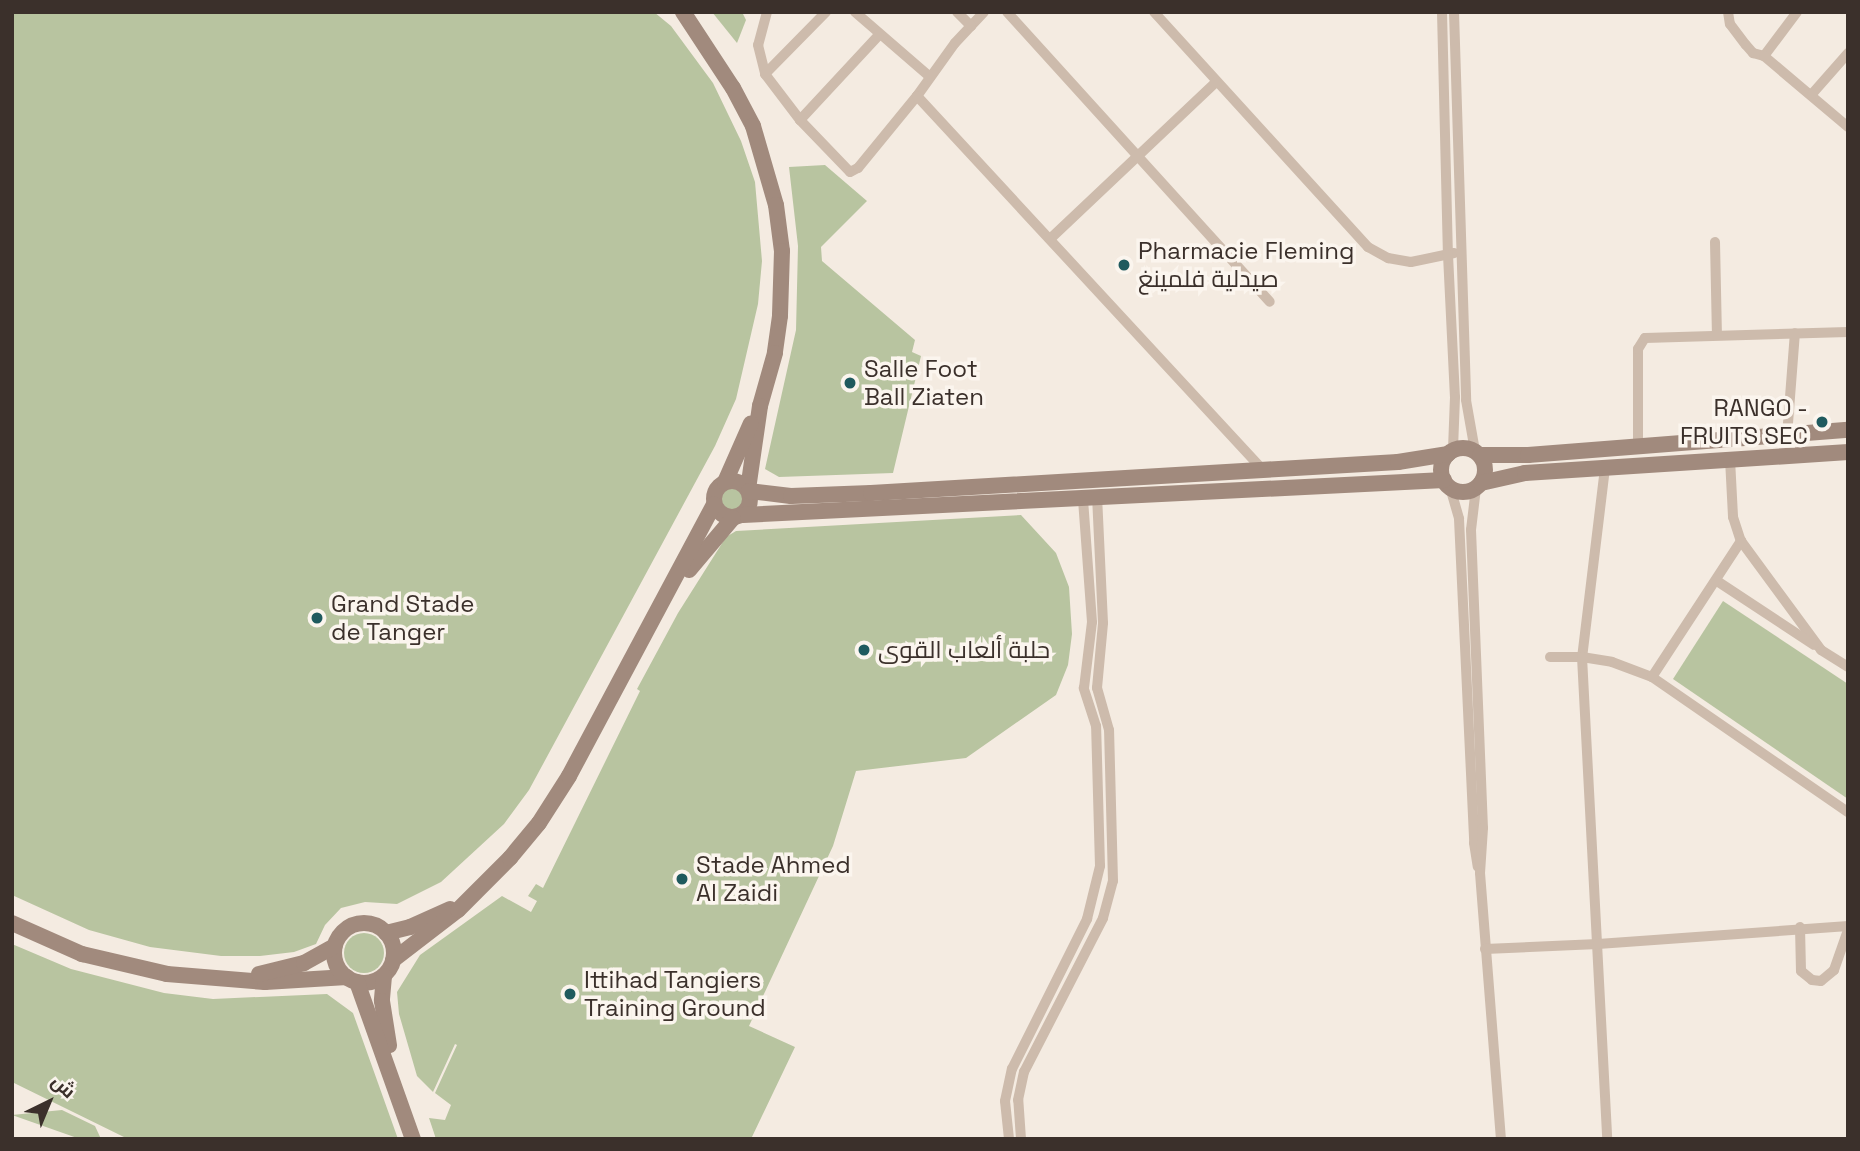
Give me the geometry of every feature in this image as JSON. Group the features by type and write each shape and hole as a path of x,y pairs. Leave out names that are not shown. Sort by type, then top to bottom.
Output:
{"street":[{"path":"669,592 750,505 748,490 760,405 775,353 780,316 782,251 776,205 753,126 733,88 687,19 673,12"},
{"path":"767,12 758,45 765,74 800,120 842,166 854,172 985,12"},
{"path":"765,74 827,12"},
{"path":"855,12 930,77"},
{"path":"957,12 971,26"},
{"path":"1007,12 1270,302"},
{"path":"1154,12 1368,247 1388,258 1411,262 1463,251"},
{"path":"1443,12 1448,255 1455,397 1450,452 1441,469 1459,519 1474,843 1480,873 1501,1139"},
{"path":"1454,12 1466,400 1477,453 1485,472 1478,486 1471,530 1483,828 1480,873"},
{"path":"1764,56 1797,12"},
{"path":"1730,13 1730,24 1753,53 1764,56 1848,127"},
{"path":"800,120 879,35"},
{"path":"1812,94 1848,53"},
{"path":"1050,239 1137,153 1216,82"},
{"path":"917,96 1262,469"},
{"path":"1714,242 1717,334"},
{"path":"1638,446 1637,349 1641,342 1652,336 1848,332"},
{"path":"1787,436 1795,333"},
{"path":"413,1139 395,1086 383,1011 384,976 393,960 441,924 510,858 539,823 569,776 669,592 714,504 715,494 725,482 760,405"},
{"path":"725,482 740,482 748,490 791,496 871,493 1398,462 1464,448 1477,453 1516,456 1848,430"},
{"path":"714,504 719,512 738,516 1419,479 1447,484 1463,492 1525,473 1848,452"},
{"path":"1730,459 1733,517 1741,541 1821,650"},
{"path":"1605,468 1582,657 1607,1139"},
{"path":"1009,1139 1005,1101 1012,1069 1087,919 1100,866 1096,726 1084,688 1092,622 1090,498"},
{"path":"1021,1139 1018,1100 1024,1072 1103,918 1113,881 1109,730 1097,688 1103,623 1090,498"},
{"path":"1653,677 1741,541"},
{"path":"1717,580 1848,667"},
{"path":"1550,657 1582,657 1612,662 1653,677 1848,812"},
{"path":"386,933 410,927 464,902"},
{"path":"12,923 61,946 136,969 201,978 289,982 352,979 371,982 384,976"},
{"path":"393,960 393,946 386,933 377,926 359,923 342,932 335,946 336,963 352,979 387,1073 395,1086"},
{"path":"1485,949 1598,944 1800,927 1848,928 1834,970 1821,981 1812,980 1801,971 1800,927"},
{"path":"247,979 304,964 335,946"}],"green space":[{"name":"Grand Stade de Tanger","path":"12,12 654,12 671,26 713,83 741,141 755,182 762,261 758,304 736,399 715,446 529,790 504,824 441,882 397,904 365,902 341,908 325,925 316,944 294,952 260,956 221,956 150,947 89,930 12,895"},
{"path":"712,12 742,12 746,20 737,43"},
{"name":"Salle Foot Ball Ziaten","path":"825,165 867,201 821,247 822,261 915,340 912,352 921,356 893,473 779,477 765,469 796,330 798,246 789,167"},
{"path":"732,485 742,489 746,499 742,509 732,513 722,509 718,499 722,489"},
{"path":"1021,515 1056,553 1069,587 1072,634 1068,665 1056,695 966,758 856,771 833,846 749,1026 795,1047 751,1139 436,1139 429,1118 445,1120 451,1105 435,1093 457,1045 455,1044 433,1092 417,1076 399,1014 397,992 420,955 502,896 531,912 537,901 528,896 536,884 543,888 640,691 637,689 678,613 726,537 736,531"},
{"path":"1723,601 1848,684 1848,799 1673,679"},
{"path":"364,933 372,934 378,939 383,945 383,961 378,967 372,972 364,973 356,972 350,967 345,961 344,953 345,945 350,939 356,934"},
{"path":"12,944 71,969 164,993 213,999 327,994 353,1013 398,1139 128,1139 12,1082"},
{"path":"62,1110 95,1126 101,1139 80,1139 12,1115"}],"place":[{"name":"Pharmacie Fleming صيدلية فلمينغ","path":"1124,265"},
{"name":"Salle Foot Ball Ziaten","path":"850,383"},
{"name":"RANGO - FRUITS SEC","path":"1822,422"},
{"name":"Grand Stade de Tanger","path":"317,618"},
{"name":"حلبة ألعاب القوى","path":"864,650"},
{"name":"Stade Ahmed Al Zaidi","path":"682,879"},
{"name":"Ittihad Tangiers Training Ground","path":"570,994"}]}
